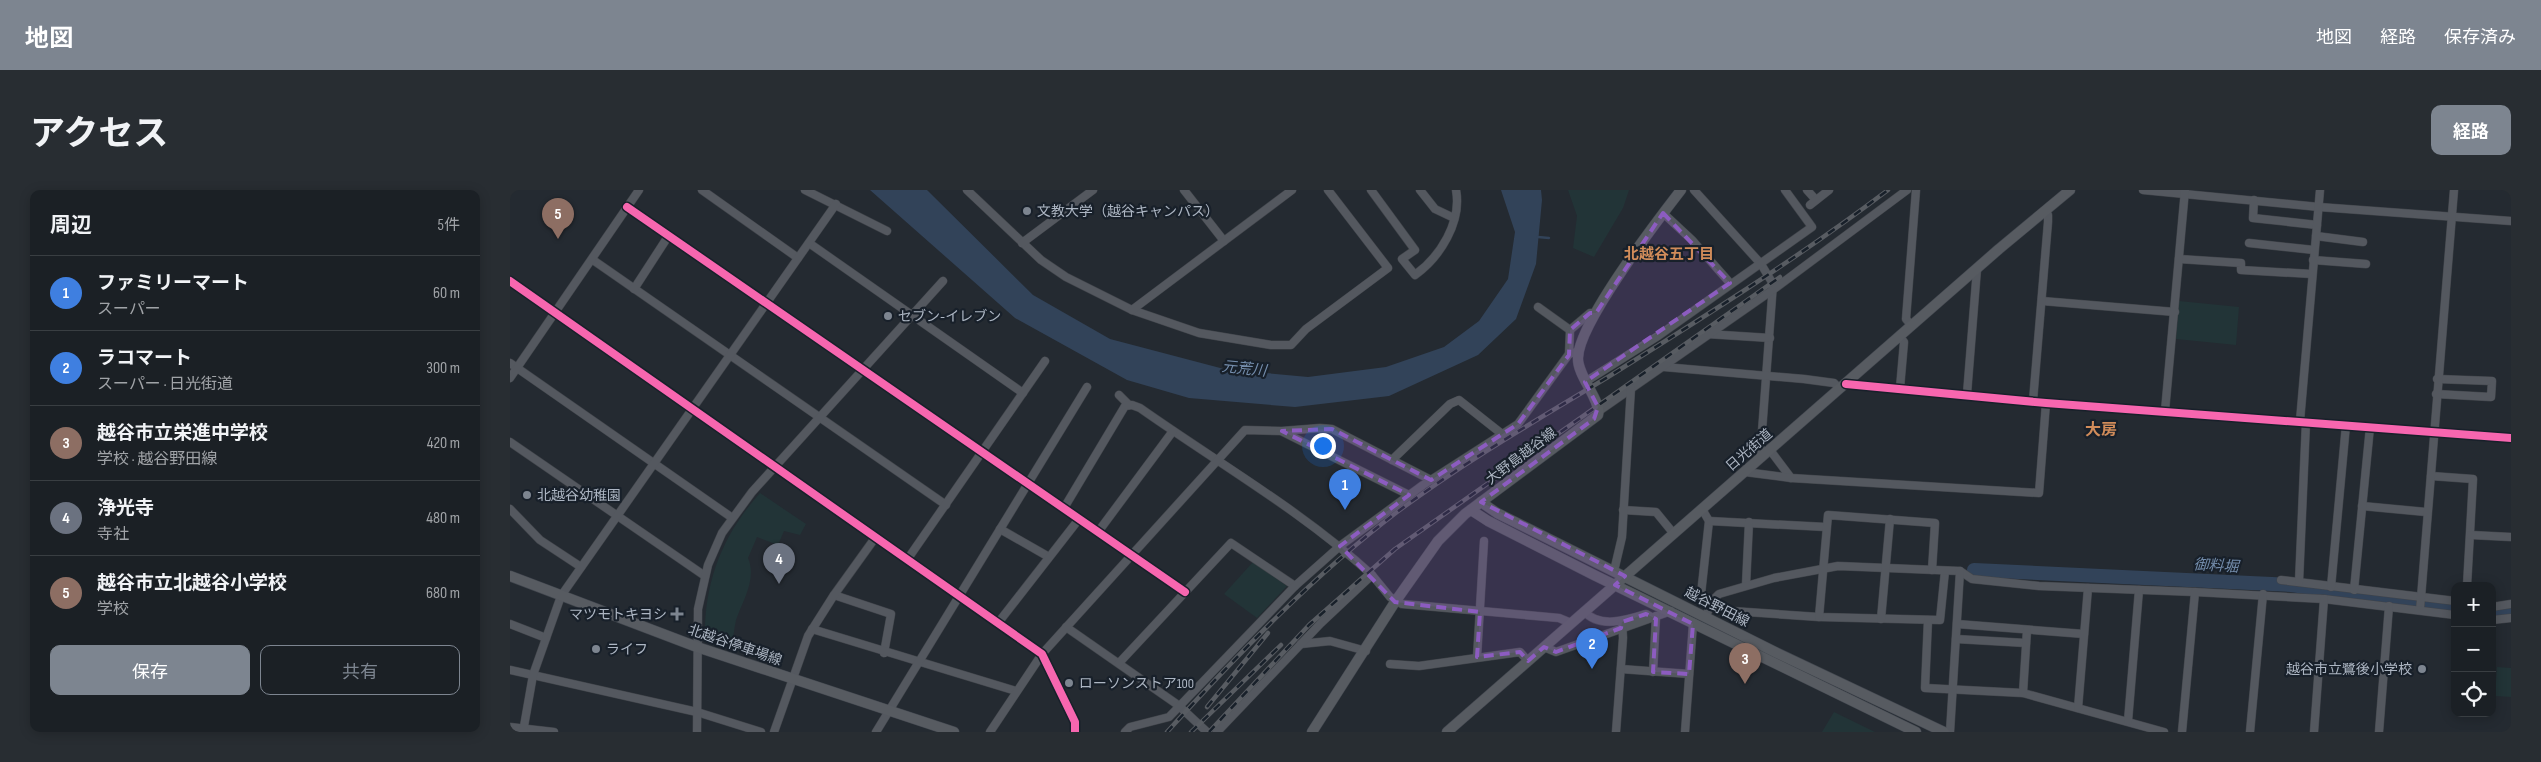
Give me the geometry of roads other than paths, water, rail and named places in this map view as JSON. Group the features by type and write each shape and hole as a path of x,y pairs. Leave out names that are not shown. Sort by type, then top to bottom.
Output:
{"main road":[{"path":"1599,411 1579,369 1574,352 1596,313 1637,250 1681,190"},
{"name":"日光街道","path":"1447,732 2070,190"},
{"name":"大野島越谷線","path":"1312,732 1366,651 1395,602 1438,541 1471,510 1594,419 1599,411"},
{"name":"越谷野田線","path":"1481,502 1497,513 1944,732"},
{"name":"越谷野田線","path":"1471,510 1488,521 1614,585 1671,611 1693,624 1916,732"},
{"name":"北越谷停車場線","path":"510,576 697,647 954,732"}],"street":[{"path":"510,378 513,365 555,314 639,190"},
{"path":"702,190 798,258"},
{"path":"806,190 887,231"},
{"path":"967,190 1041,260 1066,277 1132,310 1199,333 1271,345 1291,345 1306,329 1388,268 1328,190"},
{"path":"1022,243 1094,190"},
{"path":"1184,190 1224,241"},
{"path":"1132,310 1292,190"},
{"path":"1371,190 1415,250 1402,259 1415,275 1423,269 1446,241 1457,205 1456,190"},
{"path":"1420,190 1435,209 1454,218"},
{"path":"1694,190 1761,264 1774,284 1760,458"},
{"path":"1585,382 1658,336 1730,283 1761,264 1812,227 1785,190"},
{"path":"1807,190 1813,202 1829,190"},
{"path":"1599,411 1774,289 1907,190"},
{"path":"1912,326 1906,319 1916,190"},
{"path":"2143,190 2219,193 2254,200 2319,207 2452,215 2511,221"},
{"path":"2299,582 2303,422 2313,260 2320,190"},
{"path":"2421,603 2437,379 2454,190"},
{"path":"2165,411 2185,192"},
{"path":"2254,200 2254,218 2317,225"},
{"path":"523,730 533,676 561,596 836,204"},
{"path":"627,207 1185,592"},
{"path":"2033,401 2048,222 2048,215 2045,211"},
{"path":"1663,214 1692,240 1730,283"},
{"path":"634,289 669,235"},
{"path":"2316,236 2363,242"},
{"path":"808,243 1023,393"},
{"path":"2248,243 2314,250"},
{"path":"2179,259 2241,263 2241,270 2312,274"},
{"path":"593,260 946,505"},
{"path":"2313,260 2366,264"},
{"path":"1967,394 1977,269"},
{"path":"510,281 1042,654 1075,722 1075,732"},
{"path":"697,732 698,610 705,576 714,548 731,517 943,281"},
{"path":"2042,301 2174,312"},
{"path":"1125,732 1130,726 1169,717 1178,705 1295,586 1340,546 1409,495 1518,424 1574,352 1570,330 1538,307"},
{"path":"1570,330 1590,313 1596,313"},
{"path":"1707,334 1770,338"},
{"path":"1900,337 1904,342 1900,388"},
{"path":"907,560 1045,361"},
{"path":"513,365 731,517"},
{"path":"1664,367 1834,383 1843,386 1900,388 2046,403 2511,438"},
{"path":"2436,394 2491,397 2492,381 2437,379"},
{"path":"876,732 920,663 1087,387"},
{"path":"1614,570 1622,537 1632,388"},
{"path":"1120,395 1130,404 1140,408 1218,460 1340,546 1372,575 1395,602 1480,612 1559,618 1571,623"},
{"path":"1392,460 1450,404 1460,400 1502,434"},
{"path":"1745,472 1791,478 2038,493 2046,403"},
{"path":"1064,508 1125,406 1130,404"},
{"path":"2331,587 2346,425"},
{"path":"2354,590 2370,427"},
{"path":"990,732 1042,654 1245,430 1332,429 1431,480"},
{"path":"1098,532 1173,431"},
{"path":"1282,431 1409,495"},
{"path":"510,442 705,576"},
{"path":"1770,450 1791,478"},
{"path":"2431,476 2472,479 2471,535 2467,582"},
{"path":"2362,506 2426,512"},
{"path":"510,509 540,540 581,568"},
{"path":"1702,509 1709,521 1702,594 1732,611 1820,617 1940,620 1945,571"},
{"path":"1623,510 1656,512 1674,534"},
{"path":"1820,617 1822,569 1828,515 1935,523 1932,570"},
{"path":"998,623 1079,519"},
{"path":"1881,619 1890,520"},
{"path":"1709,521 1826,527"},
{"path":"1746,585 1749,522"},
{"path":"1000,529 1049,557"},
{"path":"2471,535 2511,537"},
{"path":"774,732 812,629 875,538"},
{"path":"1477,657 1484,542"},
{"path":"1119,664 1231,543 1295,586"},
{"path":"1706,616 1712,601 1719,594 1746,585 1838,566 1960,571 1972,579 2088,588 2263,594 2324,598 2389,606 2451,601"},
{"path":"1950,732 1960,571"},
{"path":"1218,732 1301,644 1372,575"},
{"path":"2281,580 2354,590 2421,603 2451,614"},
{"path":"2078,708 2088,588"},
{"path":"2128,721 2139,590"},
{"path":"2182,732 2195,592"},
{"path":"2250,732 2263,594"},
{"path":"834,595 891,614 884,653"},
{"path":"2314,732 2324,598"},
{"path":"2496,606 2511,604"},
{"path":"2379,732 2389,606"},
{"path":"1584,611 1590,618 1595,620 1622,625"},
{"path":"1544,647 1556,652 1622,625 1671,611"},
{"path":"1653,672 1654,617"},
{"path":"2496,620 2511,618"},
{"path":"1928,620 1925,688 2023,693 2164,732"},
{"path":"510,624 546,638"},
{"path":"1685,732 1693,624"},
{"path":"1957,624 2084,634"},
{"path":"1616,732 1622,625"},
{"path":"1066,627 1178,705 1207,732"},
{"path":"812,629 884,653 1016,691"},
{"path":"2023,693 2027,630"},
{"path":"1956,639 2026,643"},
{"path":"1301,644 1330,641 1366,651"},
{"path":"1390,664 1419,666 1520,652 1528,661"},
{"path":"1621,669 1689,674"},
{"path":"510,670 697,712 761,732"},
{"path":"510,727 523,730 554,732"}],"water":[{"path":"870,190 927,190 1033,295 1110,339 1224,369 1308,377 1386,367 1444,347 1479,321 1508,279 1515,232 1501,190 1541,190 1542,200 1536,264 1516,319 1478,355 1389,396 1295,407 1189,398 1127,380 1015,318"}],"waterway":[{"path":"1538,237 1549,238"},
{"name":"御料堀","path":"1974,570 2291,585 2451,607"},
{"name":"御料堀","path":"2496,612 2511,610"}],"railway":[{"path":"1167,732 1221,673 1306,589 1397,512 1474,459 1680,332 1820,239 1888,190"},
{"path":"1209,732 1309,625 1395,549 1780,277"},
{"path":"1207,707 1268,633"},
{"path":"1191,732 1281,645"}],"place":[{"name":"文教大学（越谷キャンパス）","path":"1027,211"},
{"name":"越谷市立北越谷小学校","path":"558,239"},
{"name":"セブン-イレブン","path":"888,316"},
{"name":"北越谷幼稚園","path":"527,495"},
{"name":"ファミリーマート","path":"1345,510"},
{"name":"浄光寺","path":"779,584"},
{"name":"マツモトキヨシ","path":"677,614"},
{"name":"ライフ","path":"596,649"},
{"name":"ラコマート","path":"1592,669"},
{"name":"越谷市立鷺後小学校","path":"2422,669"},
{"name":"ローソンストア100","path":"1069,683"},
{"name":"越谷市立栄進中学校","path":"1745,684"}],"district":[{"name":"北越谷五丁目","path":"1669,254"},
{"name":"大房","path":"2101,430"}],"water label":[{"name":"元荒川","path":"1244,369"}]}
